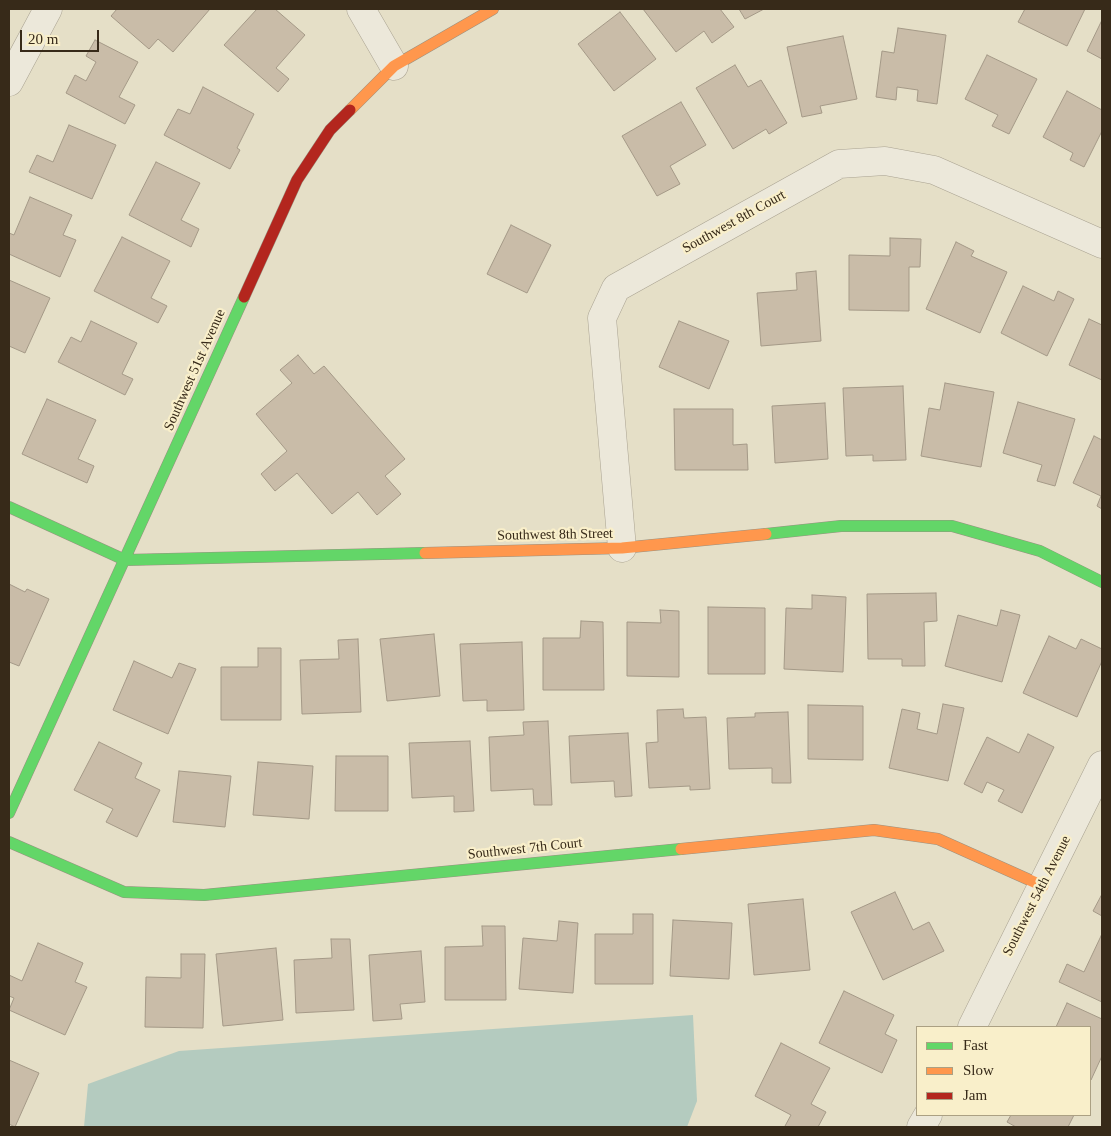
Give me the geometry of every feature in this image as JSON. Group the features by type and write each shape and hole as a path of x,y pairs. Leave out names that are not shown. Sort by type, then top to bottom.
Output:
{"street":[{"path":"9,82 48,9"},
{"path":"361,9 394,66"},
{"name":"Southwest 51st Avenue","path":"9,813 297,180 330,130 394,66 494,9"},
{"name":"Southwest 8th Court","path":"622,548 602,318 616,288 839,164 885,162 934,170 1102,244"},
{"name":"Southwest 8th Street","path":"9,507 125,560 622,548 841,526 952,526 1040,551 1102,582"},
{"name":"Southwest 54th Avenue","path":"973,1026 1102,765"},
{"name":"Southwest 7th Court","path":"9,842 124,892 204,895 874,830 938,839 1043,886"},
{"path":"921,1127 927,1116"}],"shaded area":[{"path":"693,1015 697,1101 687,1127 84,1127 88,1084 179,1051"}],"building":[{"path":"117,9 210,9 173,52 158,39 149,49 111,16"},
{"path":"257,9 275,9 305,35 276,68 289,79 278,92 224,45"},
{"path":"643,9 720,9 734,27 712,43 704,31 676,52"},
{"path":"739,9 764,9 745,19"},
{"path":"1025,9 1085,9 1067,46 1018,22"},
{"path":"620,12 656,59 614,91 578,44"},
{"path":"1102,20 1102,59 1087,51"},
{"path":"898,28 946,35 937,104 917,101 918,90 897,87 896,100 876,97 882,51 894,53"},
{"path":"843,36 857,99 820,106 822,113 802,117 787,47"},
{"path":"95,40 138,62 119,97 135,105 125,124 66,93 75,75 86,81 96,62 86,56"},
{"path":"987,55 1037,79 1009,134 992,126 998,115 965,99"},
{"path":"735,65 748,87 761,80 787,123 769,134 766,129 733,149 696,88"},
{"path":"203,87 254,114 237,148 240,150 230,169 164,135 178,109 190,114"},
{"path":"1067,91 1102,110 1102,131 1084,167 1070,160 1073,153 1043,137"},
{"path":"681,102 706,145 670,166 680,184 657,196 622,136"},
{"path":"69,125 116,145 92,199 29,172 37,155 53,162"},
{"path":"156,162 200,183 181,220 199,229 191,247 129,215"},
{"path":"30,197 72,215 63,235 76,240 60,277 9,254 9,233 14,235"},
{"path":"511,225 551,245 527,293 487,274"},
{"path":"122,237 170,261 151,298 167,306 158,323 94,291"},
{"path":"890,238 921,239 920,267 909,267 909,311 849,310 849,255 890,256"},
{"path":"956,242 974,251 971,256 1007,272 980,333 926,309"},
{"path":"816,271 821,341 761,346 757,293 797,290 796,273"},
{"path":"9,280 50,298 25,353 9,346"},
{"path":"1023,286 1054,301 1058,291 1074,299 1047,356 1001,333"},
{"path":"1089,319 1102,325 1102,380 1069,365"},
{"path":"91,321 137,343 122,374 133,379 125,395 58,362 71,337 81,342"},
{"path":"679,321 729,341 709,389 659,367"},
{"path":"298,355 314,374 324,366 405,459 385,476 401,494 377,515 358,492 332,514 297,473 275,491 261,474 287,451 256,414 292,383 280,370"},
{"path":"945,383 994,392 981,467 921,456 929,408 940,410"},
{"path":"903,386 906,460 873,461 873,455 846,456 843,388"},
{"path":"47,399 96,420 78,459 94,466 87,483 22,454"},
{"path":"1018,402 1075,419 1055,486 1037,481 1042,465 1003,453"},
{"path":"825,403 828,459 775,463 772,406"},
{"path":"674,409 733,409 733,445 747,444 748,470 675,470"},
{"path":"1094,436 1102,440 1102,509 1097,506 1101,496 1073,483"},
{"path":"9,584 25,592 27,589 49,599 19,666 9,662"},
{"path":"936,593 937,621 924,622 925,666 902,666 902,659 868,659 867,594"},
{"path":"812,595 846,597 843,672 784,669 786,608 812,609"},
{"path":"708,607 765,608 765,674 708,674"},
{"path":"660,610 679,611 679,677 627,676 627,622 661,623"},
{"path":"1001,610 1020,615 1002,682 945,666 958,615 997,626"},
{"path":"581,621 603,622 604,690 543,690 543,638 580,638"},
{"path":"434,634 440,696 387,701 380,639"},
{"path":"1049,636 1076,649 1081,639 1102,649 1102,661 1077,717 1023,693"},
{"path":"358,639 361,712 302,714 300,660 339,659 338,640"},
{"path":"522,642 524,710 487,711 487,700 463,701 460,644"},
{"path":"258,648 281,648 281,720 221,720 221,667 258,667"},
{"path":"134,661 172,678 179,663 196,669 168,734 113,710"},
{"path":"943,704 964,708 948,781 889,768 902,709 920,713 917,729 937,734"},
{"path":"808,705 863,706 863,760 808,759"},
{"path":"683,709 684,718 706,717 710,789 690,790 690,786 649,788 646,743 658,742 657,710"},
{"path":"788,712 791,783 772,783 772,768 729,769 727,718 755,717 755,713"},
{"path":"548,721 552,805 534,805 533,789 491,791 489,737 524,735 523,722"},
{"path":"628,733 632,796 615,797 614,781 571,783 569,736"},
{"path":"1028,734 1054,747 1022,813 998,801 1004,790 987,782 982,793 964,784 987,737 1019,753"},
{"path":"470,741 474,811 454,812 454,796 412,798 409,743"},
{"path":"99,742 142,763 135,778 160,790 137,837 106,822 113,809 74,790"},
{"path":"336,756 388,756 388,811 335,811"},
{"path":"258,762 313,766 309,819 253,815"},
{"path":"179,771 231,776 225,827 173,822"},
{"path":"895,892 913,930 929,922 944,951 883,980 851,912"},
{"path":"1102,896 1102,916 1093,911"},
{"path":"803,899 810,970 754,975 748,904"},
{"path":"633,914 653,914 653,984 595,984 595,934 633,934"},
{"path":"673,920 732,923 729,979 670,976"},
{"path":"559,921 578,923 573,993 519,989 523,938 557,941"},
{"path":"482,926 505,926 506,1000 445,1000 445,947 483,946"},
{"path":"1101,936 1102,1002 1059,982 1067,964 1084,972"},
{"path":"331,939 350,939 354,1010 296,1013 294,960 332,958"},
{"path":"38,943 83,963 75,982 87,987 65,1035 9,1010 14,998 9,996 9,975 22,981"},
{"path":"276,948 283,1020 223,1026 216,954"},
{"path":"421,951 425,1002 400,1004 402,1019 373,1021 369,955"},
{"path":"181,954 205,954 203,1028 145,1027 146,977 181,978"},
{"path":"844,991 894,1015 885,1034 897,1040 882,1073 819,1043"},
{"path":"1067,1003 1102,1019 1102,1056 1091,1080 1091,1026 1056,1026"},
{"path":"781,1043 830,1068 811,1104 826,1112 818,1127 787,1127 785,1126 791,1115 755,1096"},
{"path":"9,1060 39,1073 15,1127 9,1124"},
{"path":"1010,1116 1074,1116 1068,1127 1016,1127 1007,1122"}],"traffic: fast":[{"path":"9,813 244,297"},
{"path":"9,507 125,560 425,553"},
{"path":"766,534 841,526 952,526 1040,551 1102,582"},
{"path":"9,842 124,892 204,895 681,849"}],"traffic: slow":[{"path":"350,110 394,66 493,9"},
{"path":"425,553 622,548 766,534"},
{"path":"681,849 874,830 938,839 1043,886"}],"traffic: jam":[{"path":"244,297 297,180 330,130 350,110"}]}
